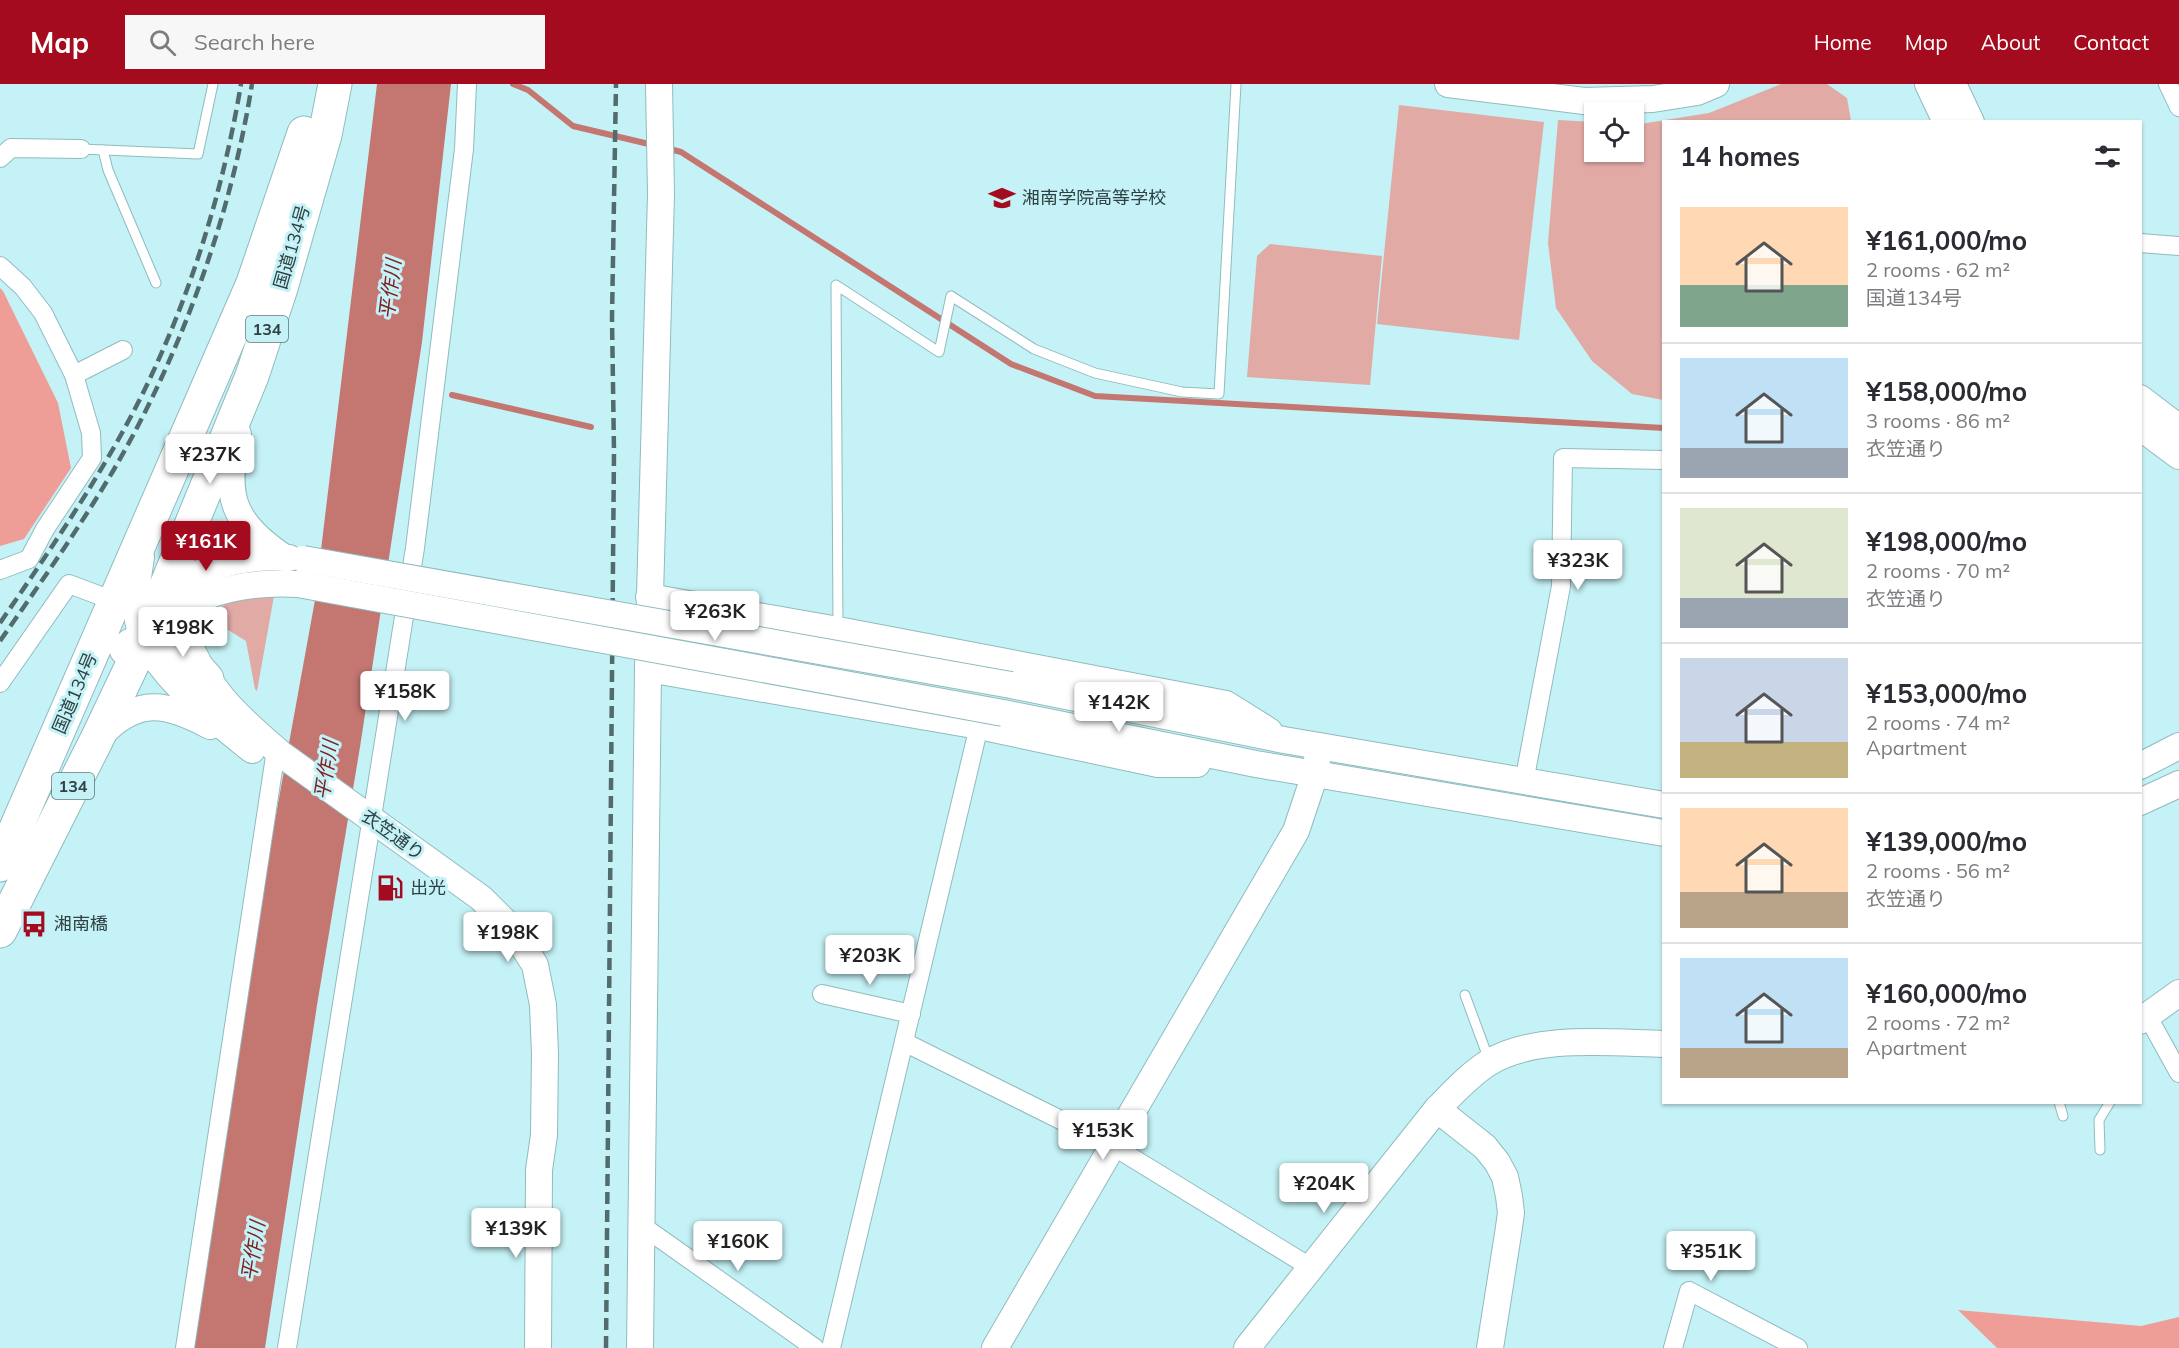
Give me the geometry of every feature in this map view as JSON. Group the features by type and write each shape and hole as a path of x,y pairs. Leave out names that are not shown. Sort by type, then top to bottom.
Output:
{"highway":[{"name":"国道134号","path":"0,931 97,739 131,618 151,515 253,283 305,130 313,84"},
{"name":"国道134号","path":"0,865 21,820 131,618 170,590 252,376 281,288 325,135 335,84"},
{"path":"131,618 195,665 207,679"},
{"path":"21,820 78,744 119,655 131,644 131,618"}],"street":[{"path":"640,1348 649,597 661,194 659,84"},
{"path":"1448,84 1584,101 1653,99 1698,92 1716,84"},
{"path":"1928,84 1945,120"},
{"path":"1953,84 1970,120"},
{"path":"2168,84 2179,107"},
{"path":"287,1348 345,987 366,824 415,548 464,149 466,87"},
{"path":"4,147 81,148"},
{"path":"2142,243 2179,246"},
{"path":"0,266 24,286 43,313 74,375 91,433 92,458 45,529 29,560 0,570"},
{"path":"74,375 123,350"},
{"path":"252,376 235,443 231,478 236,510 249,529 264,544 294,558"},
{"path":"2142,400 2179,428"},
{"path":"2142,428 2179,456"},
{"path":"1524,782 1561,586 1563,458 1662,460"},
{"path":"170,590 190,576 224,564 267,557 294,558 1011,685 1284,740 1662,805"},
{"path":"170,590 199,598 226,589 277,583 298,585 1003,713 1256,764 1662,833"},
{"path":"0,683 69,584 131,618"},
{"name":"衣笠通り","path":"170,590 190,650 207,679 219,697 275,760"},
{"path":"649,597 838,630 1226,704 1284,740"},
{"path":"692,676 695,605"},
{"name":"衣笠通り","path":"131,618 164,669 210,716 366,824 475,912 501,938 521,969 529,1005 531,1050 529,1132 539,1170 538,1348"},
{"path":"648,669 979,726 1158,764 1256,764"},
{"name":"衣笠通り","path":"97,739 125,714 149,707 175,709 275,760"},
{"path":"831,1348 979,726"},
{"path":"995,1348 1296,831 1315,774 1319,746"},
{"path":"2142,765 2179,746"},
{"path":"185,1348 275,760"},
{"path":"2142,801 2179,784"},
{"path":"2179,993 2144,1019 2179,1073"},
{"path":"822,994 910,1014"},
{"path":"904,1042 1113,1146 1310,1267"},
{"path":"1247,1348 1437,1109 1471,1075 1490,1062 1531,1047 1589,1043 1662,1044"},
{"path":"1437,1109 1485,1147 1505,1177 1509,1196 1509,1224 1490,1348"},
{"path":"641,1225 815,1348"},
{"path":"1673,1348 1689,1291 1798,1348"}],"lane":[{"path":"81,148 198,154 213,84"},
{"path":"838,630 836,285 939,352 951,296 1035,349 1095,373 1182,392 1219,394 1236,84"},
{"path":"103,150 108,170 156,282"},
{"path":"1465,995 1490,1062"},
{"path":"2060,1104 2063,1116"},
{"path":"2100,1150 2099,1120 2109,1104"}],"shaded area":[{"path":"1781,84 1827,84 1847,98 1851,120 1665,120 1709,113"},
{"path":"1399,105 1544,122 1519,340 1377,324"},
{"path":"1558,120 1584,121 1584,162 1644,162 1644,123 1662,121 1662,400 1632,394 1592,361 1556,308 1548,243"},
{"path":"1270,244 1382,256 1370,385 1247,377 1257,256"},
{"path":"0,288 58,403 71,468 24,539 0,546"},
{"path":"274,596 257,691 246,641 207,617 230,602"},
{"path":"1958,1310 2141,1326 2179,1317 2179,1348 1997,1348"}],"water":[{"name":"平作川","path":"377,84 451,84 422,342 265,1348 194,1348 260,903 315,600"}],"waterway":[{"path":"513,84 528,90 573,126 653,145"},
{"path":"666,148 681,152 1011,364 1095,396 1662,428"},
{"path":"452,395 591,427"}],"railway":[{"path":"0,623 91,485 125,428 158,362 189,285 214,205 234,125 241,84"},
{"path":"0,641 100,493 138,426 160,380 200,284 217,234 243,134 252,84"},
{"path":"606,1348 614,451 612,318 616,84"}],"place":[{"name":"湘南学院高等学校","path":"1002,198"},
{"name":"出光","path":"390,888"},
{"name":"湘南橋","path":"34,924"}]}
